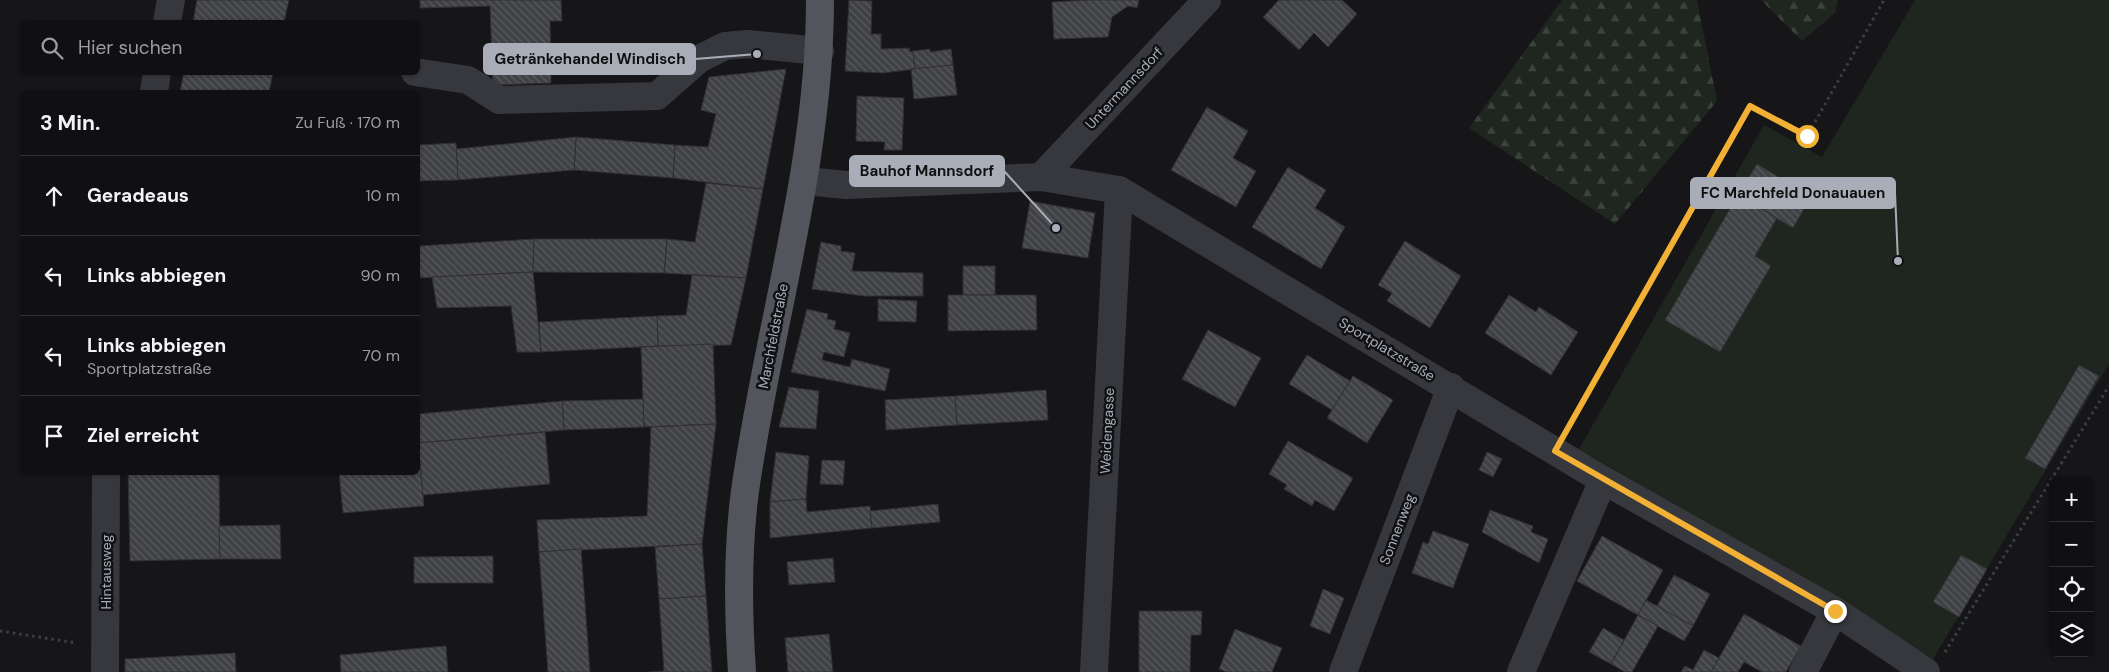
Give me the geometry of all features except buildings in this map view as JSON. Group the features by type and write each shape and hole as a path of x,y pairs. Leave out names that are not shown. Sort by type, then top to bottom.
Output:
{"main road":[{"name":"Marchfeldstraße","path":"742,672 738,599 745,493 758,413 805,181 820,51 820,0"}],"street":[{"path":"167,20 171,0"},
{"name":"Untermannsdorf","path":"1041,177 1207,0"},
{"path":"420,73 468,80 499,100 657,96 699,59 725,46 748,44 820,51"},
{"path":"154,90 157,75"},
{"name":"Sportplatzstraße","path":"805,181 846,185 1041,177 1119,190 1451,387 1603,480 1835,611 1935,664"},
{"name":"Weidengasse","path":"1094,672 1119,190"},
{"name":"Sonnenweg","path":"1343,672 1451,387"},
{"name":"Hintausweg","path":"105,660 106,475"},
{"path":"1521,672 1603,480"},
{"path":"1803,672 1835,611"}],"path":[{"path":"1555,451 1750,106 1807,136 1884,0"},
{"path":"1935,664 2109,386"},
{"path":"0,631 105,660"}],"green space":[{"path":"1562,0 1697,0 1717,101 1615,224 1469,128"},
{"path":"1761,0 1838,0 1835,13 1802,41"},
{"path":"1915,0 2109,0 2109,364 1933,659 1579,449 1764,125 1822,157"}],"place":[{"name":"Getränkehandel Windisch","path":"757,54"},
{"name":"Bauhof Mannsdorf","path":"1056,228"},
{"name":"FC Marchfeld Donauauen","path":"1898,261"}],"route":[{"path":"1807,136 1750,106 1555,451 1835,611"}]}
